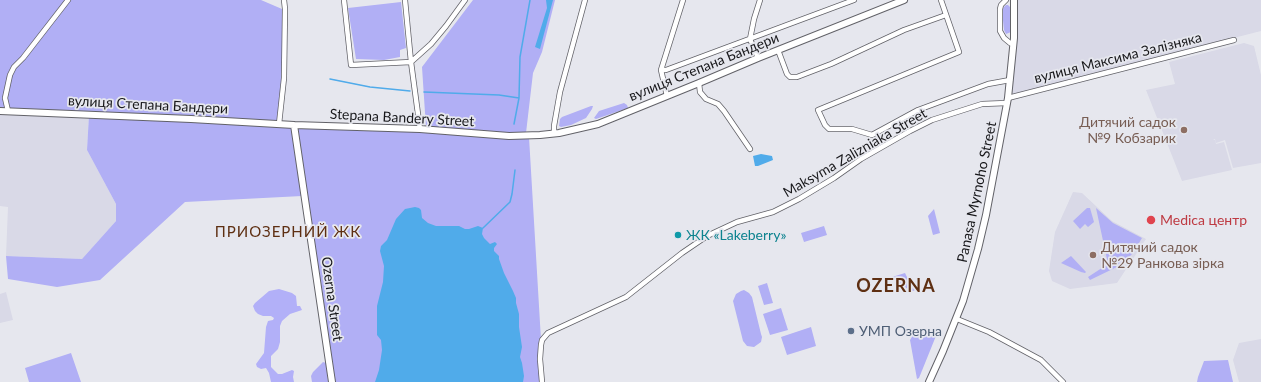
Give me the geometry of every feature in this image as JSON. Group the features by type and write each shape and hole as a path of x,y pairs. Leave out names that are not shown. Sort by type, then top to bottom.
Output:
{"main road":[{"name":"вулиця Степана Бандери","path":"554,133 598,124 892,2 904,0"},
{"name":"Panasa Myrnoho Street","path":"929,382 957,318 969,282 985,222 1008,100 1013,44 1014,0"},
{"name":"вулиця Степана Бандери","path":"0,111 183,118 294,125"},
{"name":"Stepana Bandery Street","path":"294,125 420,129 508,136 554,133"},
{"name":"Ozerna Street","path":"294,125 332,382"}],"street":[{"path":"8,111 5,98 10,75 14,67 37,41 68,0"},
{"path":"279,124 284,78 284,0"},
{"path":"344,0 351,65 411,62 431,44 465,0"},
{"path":"405,0 411,62 420,129"},
{"path":"554,133 560,92 585,0"},
{"path":"667,96 661,70 683,0"},
{"path":"758,58 750,39 760,0"},
{"path":"661,70 666,70 854,0"},
{"path":"941,0 959,52 818,110 825,125 829,129 852,129 872,134 918,110 982,86 1010,80"},
{"path":"1006,0 1000,8 1000,31 1004,38 1013,44"},
{"path":"778,50 787,74 790,77 797,77 831,64 904,30 946,15"},
{"name":"вулиця Максима Залізняка","path":"1008,100 1234,40"},
{"path":"699,83 700,92 706,99 718,104 721,107 750,149"},
{"name":"Maksyma Zalizniaka Street","path":"542,382 540,359 541,345 542,340 551,330 580,319 626,297 682,253 707,236 738,222 773,212 799,199 834,178 866,156 910,131 932,120 982,104 1008,100"},
{"path":"957,318 989,332 1041,360 1063,382"}],"shaded area":[{"path":"0,0 261,0 282,9 283,61 277,122 0,109"},
{"path":"473,0 555,0 542,52 533,73 526,133 426,128 422,67"},
{"path":"546,0 553,0 540,49 535,47 547,8"},
{"path":"1016,0 1261,0 1261,31 1011,95"},
{"path":"401,2 406,48 400,50 400,57 384,60 356,59 348,8"},
{"path":"1006,5 1012,9 1012,29 1011,32 1006,34 1004,30 1002,11"},
{"path":"1244,43 1254,46 1261,75 1261,163 1233,168 1225,140 1216,143 1215,139 1213,140 1215,140 1216,144 1224,142 1232,170 1182,181 1146,90 1175,84 1169,62"},
{"path":"624,103 628,108 596,119 594,118 599,111"},
{"path":"593,106 592,109 586,118 571,125 559,126 560,119 562,117"},
{"path":"0,112 89,115 87,150 116,204 116,221 82,259 6,256 8,207 0,206"},
{"path":"89,115 292,127 302,196 185,202 100,280 57,287 8,279 6,256 82,259 116,221 116,204 87,150"},
{"path":"297,127 420,131 529,137 541,340 538,352 540,382 334,382"},
{"path":"761,154 772,156 773,160 755,166 753,156"},
{"name":"Дитячий садок №29 Ранкова зірка","path":"1073,192 1082,193 1112,221 1146,239 1117,283 1070,289 1052,281 1049,271 1055,232"},
{"path":"415,207 421,210 422,218 428,223 436,226 459,226 465,229 478,226 483,228 482,234 490,244 495,242 497,244 494,251 499,256 504,273 516,298 522,347 520,357 524,376 523,382 375,382 379,370 382,350 381,340 377,335 377,306 383,282 384,266 380,251 381,246 387,240 396,219 405,209"},
{"path":"1087,208 1090,208 1094,222 1088,227 1085,224 1080,229 1073,221"},
{"path":"1096,208 1113,223 1142,238 1133,253 1121,265 1090,280 1088,277 1108,264"},
{"path":"934,209 940,233 933,235 928,216"},
{"path":"824,226 827,235 804,242 801,233"},
{"path":"1071,256 1086,272 1085,273 1061,263"},
{"path":"905,273 910,283 915,281 915,290 909,290 892,277"},
{"path":"767,283 773,303 764,305 758,286"},
{"path":"279,289 292,293 296,296 297,306 300,306 302,310 290,314 282,321 280,326 280,342 278,349 271,356 271,367 278,374 292,370 294,371 294,382 271,382 266,368 261,369 257,367 256,364 264,353 266,327 268,321 273,320 274,318 271,316 263,316 258,314 253,306 269,291"},
{"path":"744,290 752,297 762,337 761,342 754,347 747,346 743,341 733,301 736,294"},
{"path":"6,292 13,320 0,323 0,294"},
{"path":"781,308 788,330 770,335 763,314"},
{"path":"811,327 816,346 787,355 781,337"},
{"path":"937,329 938,331 919,378 917,379 910,340 913,335"},
{"path":"1261,339 1261,382 1239,382 1233,360 1239,343"},
{"path":"71,353 81,382 29,382 25,368"},
{"path":"1228,360 1233,382 1197,382 1204,361"},
{"path":"323,362 326,363 328,382 312,382 311,376 313,372"}],"waterway":[{"path":"514,124 519,98 520,57 530,0"},
{"path":"330,79 370,87 410,91"},
{"path":"424,92 499,95 519,98"},
{"path":"483,228 510,202 515,170"}],"place":[{"name":"Дитячий садок №9 Кобзарик","path":"1184,130"},
{"name":"Medica центр","path":"1151,220"},
{"name":"ЖК «Lakeberry»","path":"678,235"},
{"name":"Дитячий садок №29 Ранкова зірка","path":"1093,255"},
{"name":"УМП Озерна","path":"851,331"}],"district":[{"name":"ПРИОЗЕРНИЙ ЖК","path":"288,232"},
{"name":"OZERNA","path":"896,286"}]}
